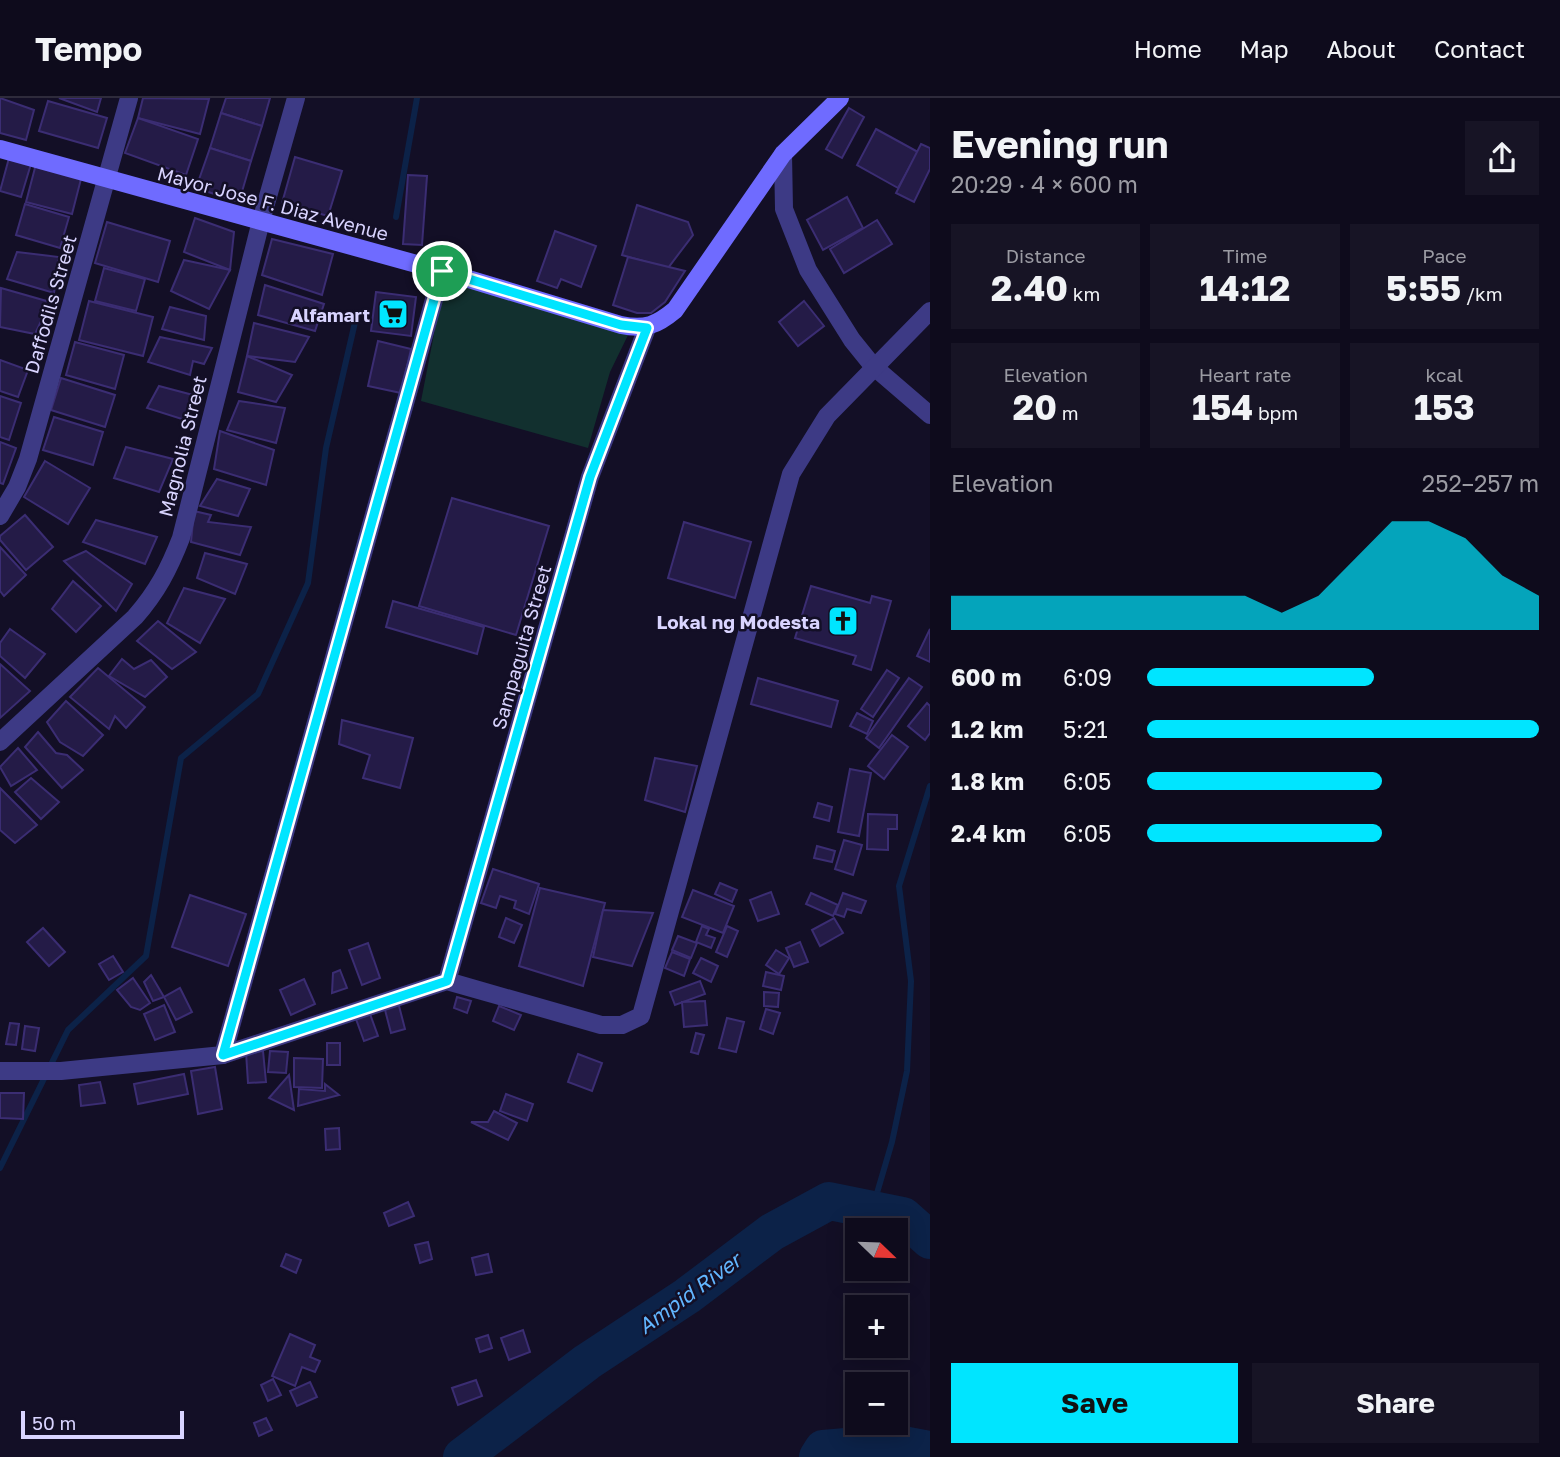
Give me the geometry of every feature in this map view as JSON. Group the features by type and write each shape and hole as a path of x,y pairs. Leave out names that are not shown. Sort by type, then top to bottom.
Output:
{"main road":[{"path":"647,328 661,322 675,310 692,289 783,153 840,98"},
{"name":"Mayor Jose F. Diaz Avenue","path":"0,149 442,271 621,325 647,328"}],"street":[{"name":"Daffodils Street","path":"0,516 17,487 28,459 129,98"},
{"name":"Magnolia Street","path":"0,741 135,617 155,594 169,571 181,538 261,221 296,98"},
{"path":"783,153 784,209 808,270 852,340 873,366 930,415"},
{"path":"223,1055 442,271"},
{"path":"0,1072 52,1071 223,1055 447,981 601,1025 622,1025 641,1016 791,474 827,416 873,366 930,311"},
{"name":"Sampaguita Street","path":"447,981 590,477 647,328"}],"green space":[{"path":"457,282 629,333 610,372 588,448 421,401 442,293"}],"building":[{"path":"0,98 34,110 26,140 0,133"},
{"path":"59,98 101,98 97,112"},
{"path":"143,98 209,99 200,134 138,118"},
{"path":"226,98 270,98 262,126 221,113"},
{"path":"48,101 107,118 98,148 39,131"},
{"path":"849,108 864,117 842,158 826,149"},
{"path":"221,113 262,126 251,161 210,148"},
{"path":"138,118 198,139 186,175 125,153"},
{"path":"876,129 918,152 898,188 857,165"},
{"path":"921,144 930,148 930,169 914,202 896,193"},
{"path":"210,148 251,161 239,202 196,188"},
{"path":"295,157 342,171 328,216 282,203"},
{"path":"9,158 31,164 21,197 0,191"},
{"path":"36,164 82,175 72,214 26,202"},
{"path":"408,175 427,176 422,245 403,244"},
{"path":"847,197 863,228 823,250 807,220"},
{"path":"25,204 69,217 60,248 16,235"},
{"path":"637,205 688,222 693,235 668,268 622,255"},
{"path":"195,218 234,232 230,270 184,252"},
{"path":"877,220 892,244 844,273 830,249"},
{"path":"107,222 170,241 158,282 95,263"},
{"path":"555,231 596,246 581,287 561,279 557,288 537,281"},
{"path":"272,239 333,254 322,295 262,275"},
{"path":"17,252 59,257 54,293 7,279"},
{"path":"628,257 685,271 665,302 651,313 637,313 613,305"},
{"path":"184,260 230,270 209,309 171,291"},
{"path":"104,268 145,279 136,311 95,301"},
{"path":"265,285 324,304 315,331 258,315"},
{"path":"1,288 50,302 35,334 0,327"},
{"name":"Alfamart","path":"376,292 416,297 411,336 371,331"},
{"path":"89,301 153,317 143,356 79,340"},
{"path":"804,301 824,326 798,346 779,322"},
{"path":"170,307 206,316 204,340 162,329"},
{"path":"254,323 309,337 295,362 247,356"},
{"path":"160,337 212,348 204,364 193,361 190,375 148,362"},
{"path":"378,341 411,349 401,393 368,386"},
{"path":"75,342 124,355 115,389 66,375"},
{"path":"247,356 292,375 276,402 238,392"},
{"path":"0,360 28,370 18,397 0,391"},
{"path":"61,378 115,395 105,427 51,410"},
{"path":"159,386 193,395 185,420 147,408"},
{"path":"0,396 21,403 9,440 0,437"},
{"path":"239,401 285,408 276,443 227,430"},
{"path":"54,417 103,432 93,465 43,450"},
{"path":"220,431 274,450 266,485 214,469"},
{"path":"0,442 16,448 3,484 0,483"},
{"path":"126,447 173,459 159,492 114,478"},
{"path":"45,461 90,488 68,524 24,497"},
{"path":"217,479 250,489 238,516 200,506"},
{"path":"452,498 549,526 516,635 419,606"},
{"path":"194,511 211,515 208,522 251,527 240,555 191,542"},
{"path":"25,515 53,547 26,570 0,540 0,536"},
{"path":"96,520 157,537 145,564 83,542"},
{"path":"684,522 751,542 735,598 668,578"},
{"path":"0,547 26,575 4,596 0,591"},
{"path":"86,551 132,584 116,611 64,561"},
{"path":"205,553 247,564 235,594 197,578"},
{"path":"73,581 101,606 76,632 52,609"},
{"name":"Lokal ng Modesta","path":"811,586 870,603 872,596 891,601 871,670 853,664 856,656 795,638"},
{"path":"184,588 225,599 200,643 167,623"},
{"path":"393,601 484,627 477,654 386,627"},
{"path":"158,621 196,652 172,669 137,641"},
{"path":"10,629 45,654 25,678 0,656 0,643"},
{"path":"930,629 930,662 917,656"},
{"path":"122,659 134,669 151,660 167,677 145,697 109,676"},
{"path":"0,664 30,691 0,718"},
{"path":"98,668 145,707 126,728 115,716 109,729 70,697"},
{"path":"887,670 899,678 873,717 861,709"},
{"path":"758,678 838,701 831,727 751,704"},
{"path":"909,678 922,687 879,748 866,738"},
{"path":"66,701 103,735 83,756 60,742 47,722"},
{"path":"927,703 930,706 930,733 925,740 908,726"},
{"path":"857,713 873,721 867,734 850,726"},
{"path":"342,720 413,738 400,788 363,778 370,755 339,744"},
{"path":"38,732 56,753 67,755 83,770 62,788 25,747"},
{"path":"892,735 908,747 884,779 868,766"},
{"path":"18,748 37,770 11,786 0,767"},
{"path":"655,758 697,766 685,812 645,800"},
{"path":"850,769 871,773 859,836 838,832"},
{"path":"31,778 59,802 41,819 15,792"},
{"path":"0,788 37,825 15,843 0,830"},
{"path":"818,803 832,807 829,821 814,817"},
{"path":"868,814 897,815 897,829 888,829 888,850 867,849"},
{"path":"844,840 862,845 853,875 835,869"},
{"path":"817,846 835,851 832,862 814,858"},
{"path":"493,869 539,884 529,914 514,908 516,901 500,896 496,908 481,903"},
{"path":"720,883 737,890 732,902 715,894"},
{"path":"540,888 605,903 583,986 519,966"},
{"path":"693,890 734,906 723,933 682,917"},
{"path":"771,892 779,914 758,921 750,900"},
{"path":"811,893 838,905 833,916 806,904"},
{"path":"843,893 866,901 861,913 847,909 844,917 835,914"},
{"path":"190,895 246,914 228,966 172,947"},
{"path":"603,910 653,913 632,966 593,957"},
{"path":"506,918 522,925 514,943 499,937"},
{"path":"834,918 843,933 820,946 812,930"},
{"path":"702,926 709,929 706,935 715,938 711,948 696,942"},
{"path":"727,926 738,931 727,957 716,952"},
{"path":"43,928 65,952 49,966 27,942"},
{"path":"678,936 697,943 691,958 672,950"},
{"path":"800,942 808,962 794,967 786,948"},
{"path":"368,943 380,978 362,985 349,950"},
{"path":"776,950 789,958 779,974 766,965"},
{"path":"672,952 690,959 684,976 665,968"},
{"path":"113,956 123,972 109,980 99,964"},
{"path":"701,958 718,966 711,982 693,973"},
{"path":"340,970 347,988 332,993 333,973"},
{"path":"766,972 784,976 781,990 763,986"},
{"path":"151,975 164,997 153,1001 144,982"},
{"path":"133,978 150,1003 140,1010 131,1007 117,990"},
{"path":"304,979 315,1004 291,1015 280,990"},
{"path":"700,981 705,994 675,1005 670,992"},
{"path":"180,988 192,1012 176,1020 164,997"},
{"path":"764,992 779,993 778,1007 764,1006"},
{"path":"457,997 471,1001 467,1013 454,1008"},
{"path":"705,1001 707,1025 684,1027 682,1002"},
{"path":"398,1002 405,1029 391,1033 384,1006"},
{"path":"164,1005 175,1032 155,1040 144,1014"},
{"path":"499,1006 521,1015 514,1030 493,1021"},
{"path":"766,1009 780,1013 773,1034 760,1029"},
{"path":"370,1014 378,1036 364,1041 356,1019"},
{"path":"727,1018 744,1022 736,1052 719,1048"},
{"path":"10,1023 19,1024 16,1045 6,1044"},
{"path":"25,1026 39,1028 35,1051 22,1049"},
{"path":"696,1033 704,1035 698,1054 691,1052"},
{"path":"327,1043 340,1043 340,1065 327,1065"},
{"path":"263,1051 266,1082 248,1083 246,1052"},
{"path":"270,1051 288,1052 286,1073 268,1072"},
{"path":"578,1054 602,1063 592,1091 568,1082"},
{"path":"294,1058 323,1059 322,1088 294,1087"},
{"path":"215,1067 222,1109 198,1114 191,1071"},
{"path":"184,1074 188,1094 138,1104 134,1084"},
{"path":"289,1075 294,1110 269,1098"},
{"path":"100,1082 105,1103 81,1106 79,1085"},
{"path":"325,1084 339,1095 298,1106 299,1089 325,1091"},
{"path":"0,1093 24,1093 23,1119 0,1118"},
{"path":"506,1094 533,1104 527,1121 500,1111"},
{"path":"494,1111 517,1123 508,1140 471,1122 488,1122"},
{"path":"339,1128 340,1149 326,1150 325,1129"},
{"path":"408,1202 414,1216 389,1226 384,1213"},
{"path":"428,1242 432,1259 420,1263 415,1245"},
{"path":"286,1254 301,1260 296,1273 281,1266"},
{"path":"488,1254 492,1272 476,1275 472,1258"},
{"path":"523,1330 530,1352 509,1360 501,1338"},
{"path":"290,1334 315,1345 310,1357 320,1361 315,1372 302,1367 295,1386 272,1376"},
{"path":"488,1335 492,1348 480,1352 476,1339"},
{"path":"273,1379 281,1395 268,1401 261,1385"},
{"path":"476,1380 482,1396 458,1405 452,1388"},
{"path":"310,1382 317,1397 297,1406 290,1391"},
{"path":"266,1418 272,1430 259,1436 254,1423"}],"waterway":[{"path":"396,217 417,98"},
{"path":"0,1168 68,1030 146,956 181,758 258,694 308,583 326,448 356,318"},
{"path":"872,1210 892,1142 907,1071 911,981 899,886 930,786"},
{"name":"Ampid River","path":"462,1457 587,1362 687,1296 772,1232 829,1201 903,1216 930,1240"},
{"name":"Ampid River","path":"818,1457 823,1449 892,1443 930,1450"}],"place":[{"name":"Alfamart","path":"393,314"},
{"name":"Lokal ng Modesta","path":"843,621"}],"route":[{"path":"442,271 621,325 647,328 590,477 447,981 223,1055 442,271"}]}
